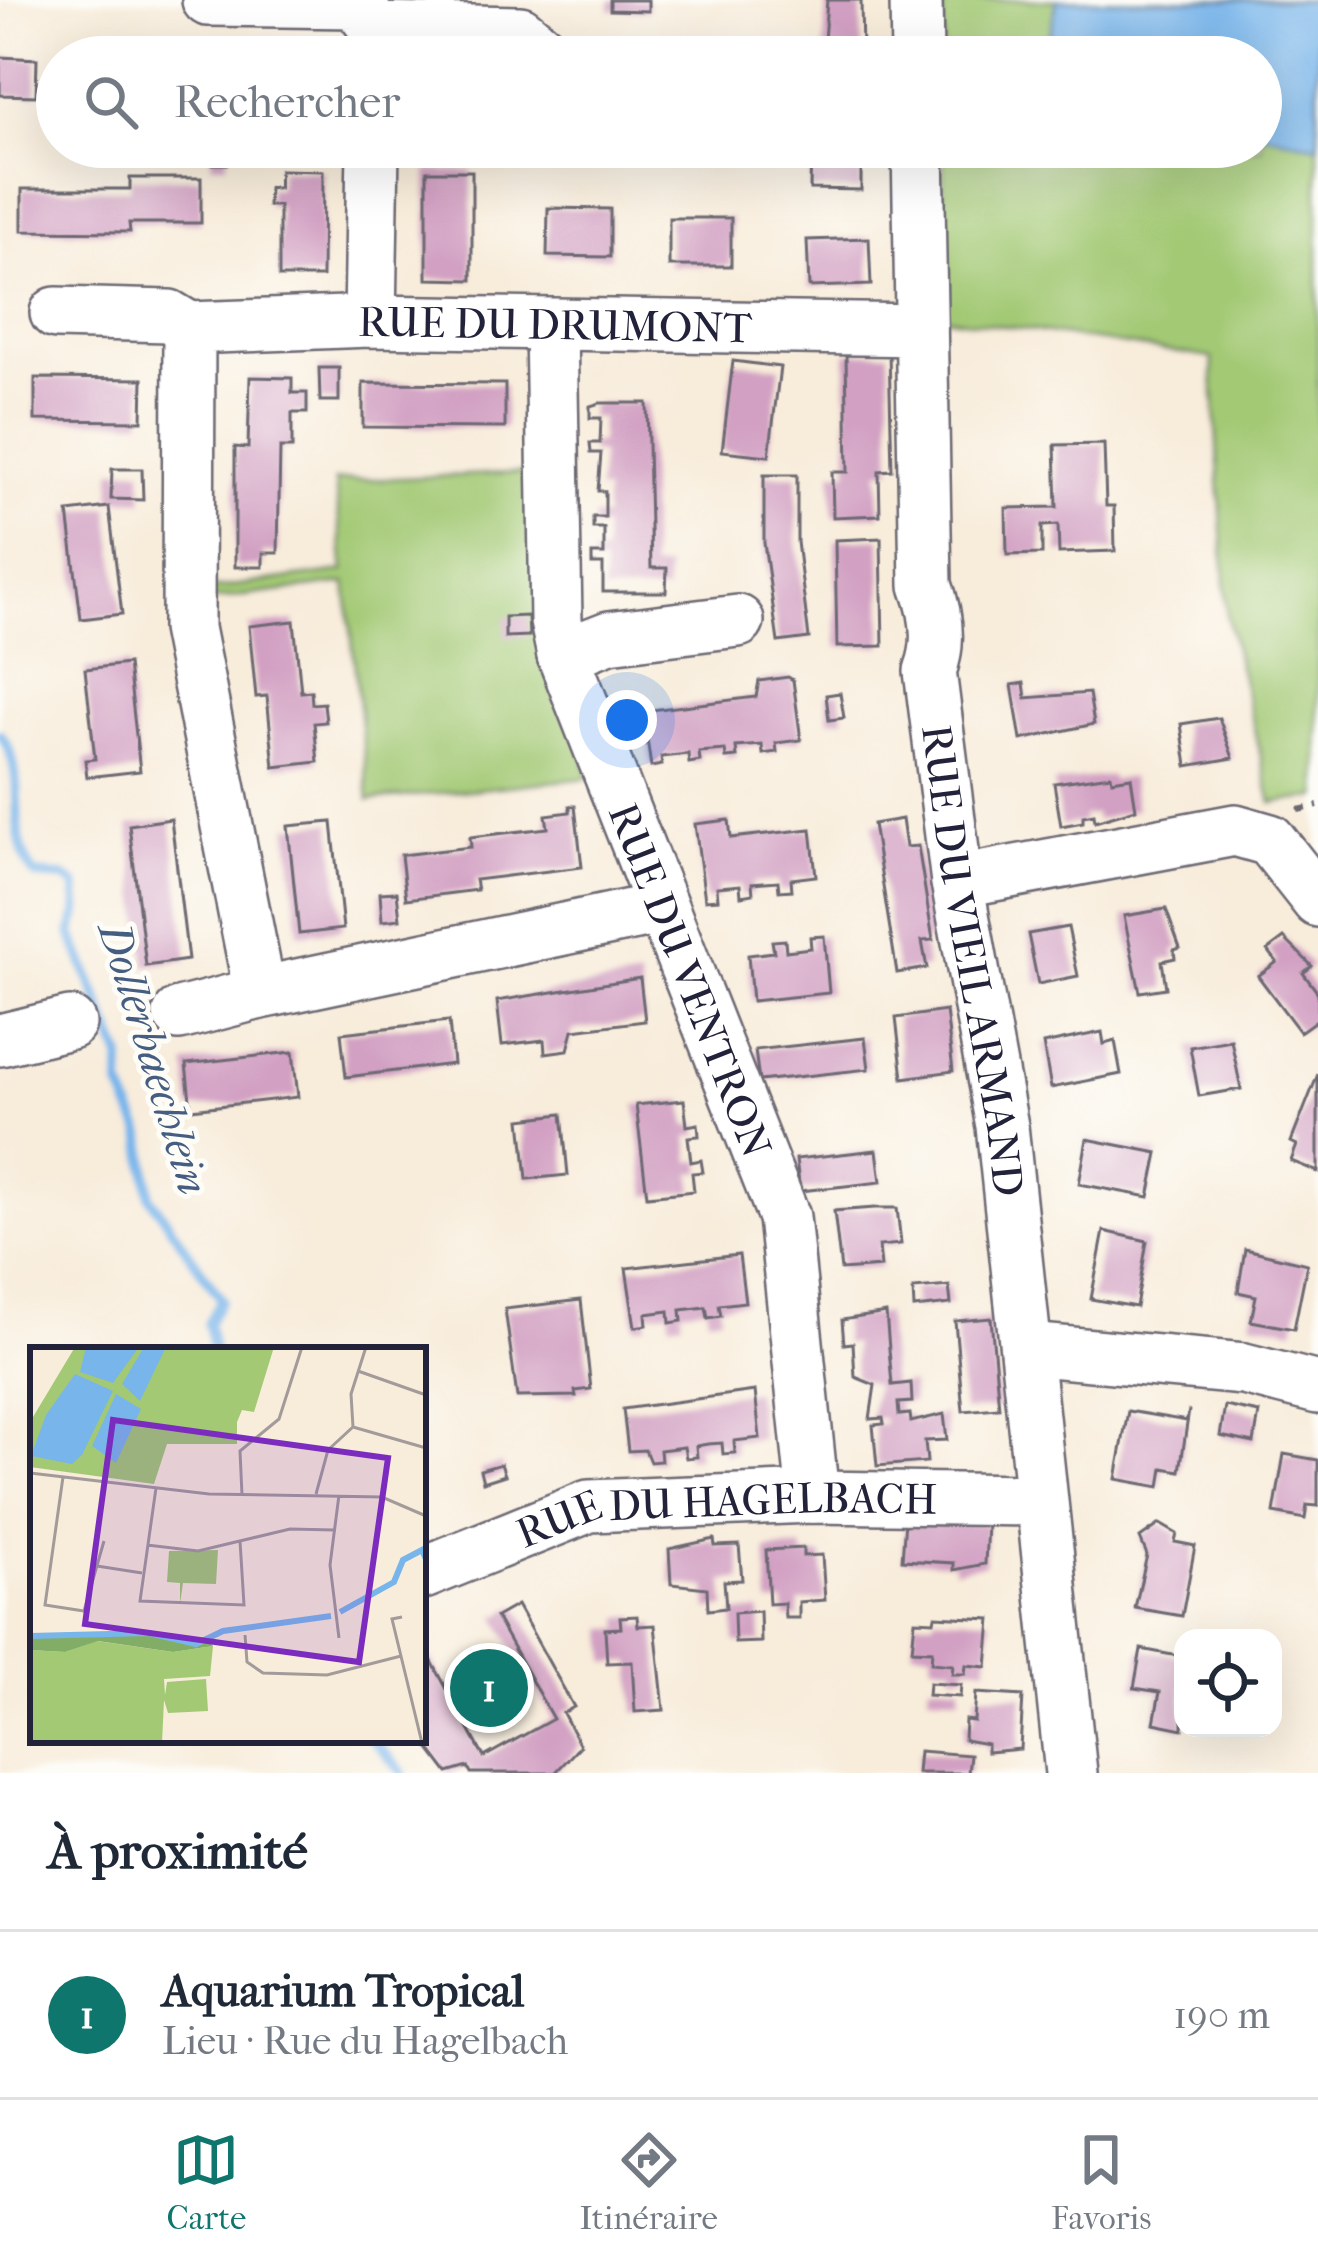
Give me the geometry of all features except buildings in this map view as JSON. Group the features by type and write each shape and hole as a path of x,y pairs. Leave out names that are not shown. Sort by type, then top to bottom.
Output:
{"street":[{"path":"208,0 356,2 372,36"},
{"path":"916,0 916,36"},
{"path":"467,36 520,32 525,36"},
{"path":"370,321 373,168"},
{"name":"RUE DU VIEIL ARMAND","path":"918,168 926,585 936,611 937,653 930,671 957,881 1003,1126 1071,1773"},
{"name":"RUE DU DRUMONT","path":"56,313 169,316 189,328 370,321 921,330"},
{"name":"RUE DU VENTRON","path":"551,327 556,621 562,655 658,908 768,1165 784,1217 813,1497"},
{"path":"189,328 188,628 260,992"},
{"path":"562,655 609,637 738,621"},
{"path":"957,881 1235,830 1270,840 1318,902"},
{"path":"179,1013 658,908"},
{"path":"0,1040 70,1024"},
{"path":"1028,1349 1244,1369 1318,1388"},
{"name":"RUE DU HAGELBACH","path":"426,1572 589,1507 813,1497 1040,1500"}],"green space":[{"path":"943,0 1318,0 1318,797 1272,803 1227,616 1212,358 944,317 943,168 1282,168 1282,36 943,36"},
{"path":"536,472 588,778 369,800 346,583 211,600 210,589 344,571 335,481"}],"water":[{"path":"1057,0 1318,0 1318,146 1282,138 1282,36 1049,36"}],"waterway":[{"name":"Dollerbaechlein","path":"0,734 14,768 25,859 35,875 64,877 76,886 78,913 71,933 121,1056 121,1087 142,1134 150,1197 221,1299 208,1324 212,1347"},
{"name":"Dollerbaechlein","path":"376,1743 403,1773"}],"place":[{"name":"Aquarium Tropical","path":"489,1688"}]}
